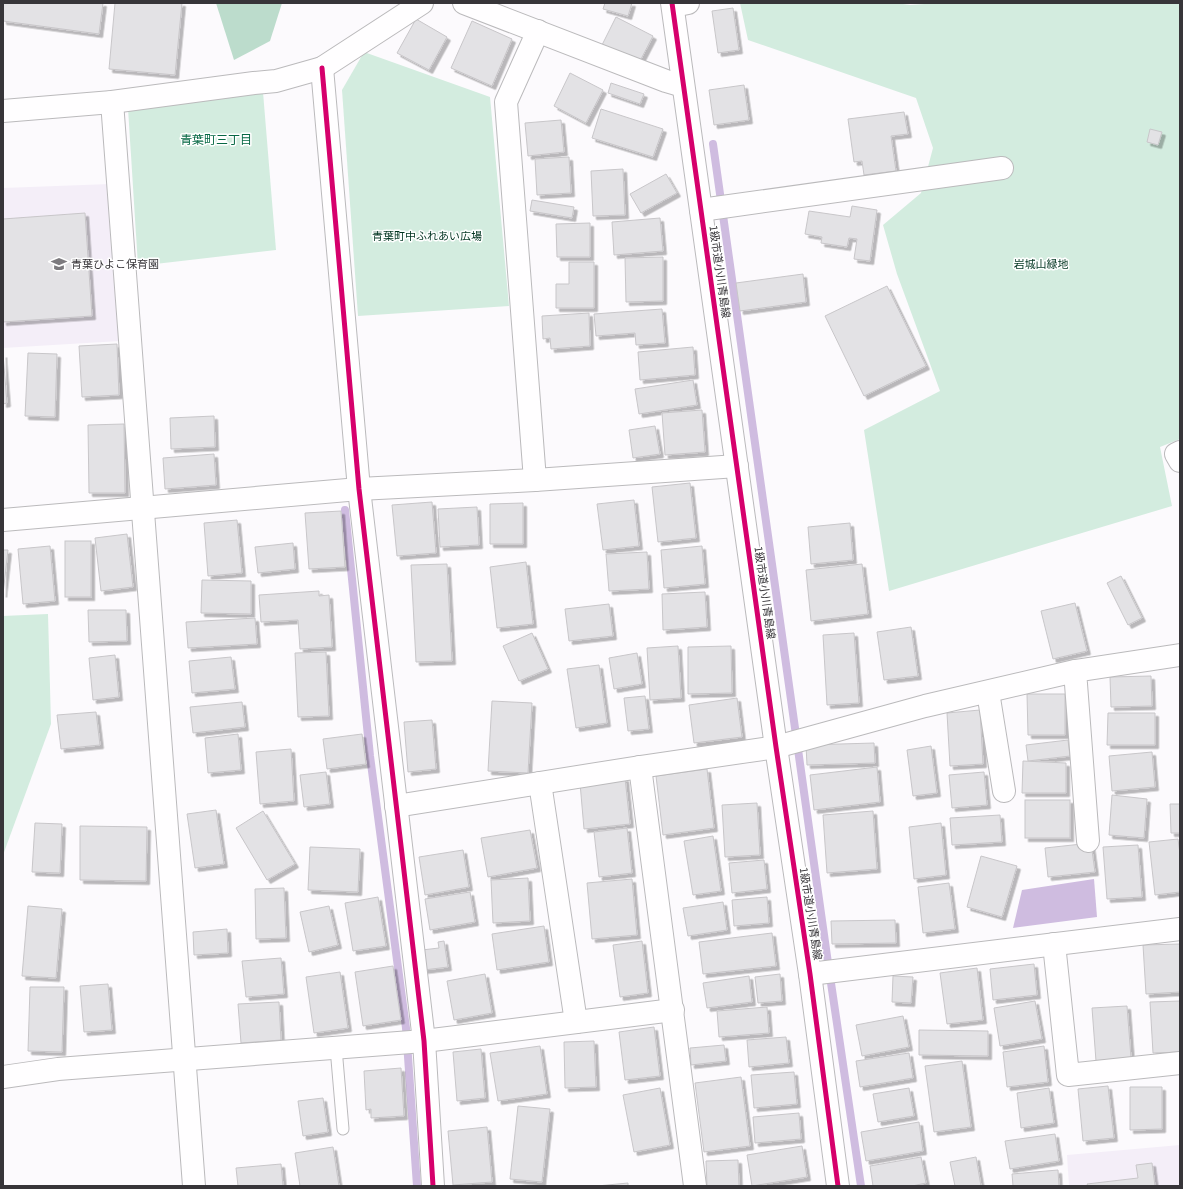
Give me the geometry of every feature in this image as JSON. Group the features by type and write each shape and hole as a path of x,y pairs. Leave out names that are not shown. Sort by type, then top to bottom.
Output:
{"street":[{"path":"3,110 112,102 254,83 276,82 322,68 422,3"},
{"path":"464,3 666,81 683,86"},
{"name":"1級市道小川青島線","path":"678,4 683,86 776,746 810,974 838,1186"},
{"path":"535,480 506,102 538,31"},
{"path":"322,68 359,489 424,1041 433,1186"},
{"path":"112,102 194,1186"},
{"path":"701,210 1002,168"},
{"path":"1180,452 1176,454 1180,461"},
{"path":"3,520 359,489 535,480 737,466"},
{"path":"396,806 640,766 776,746 925,706 1075,671 1180,655"},
{"path":"1075,671 1088,840"},
{"path":"988,692 1004,791"},
{"path":"640,766 695,1186"},
{"path":"540,783 576,1022"},
{"path":"810,974 1180,929"},
{"path":"1054,944 1068,1075 1180,1063"},
{"path":"3,1077 58,1069 424,1041 673,1010"}],"lane":[{"path":"336,1048 343,1129"}],"shaded area":[{"name":"青葉ひよこ保育園","path":"110,184 120,341 3,348 3,188"},
{"path":"1094,879 1097,917 1013,928 1022,890"},
{"path":"1180,1145 1180,1186 1069,1186 1067,1155"}],"green space":[{"path":"216,3 282,3 270,41 234,60"},
{"name":"岩城山緑地","path":"740,3 896,3 910,5 939,3 1180,3 1180,439 1160,447 1172,506 889,591 864,430 940,391 897,274 883,225 921,193 933,148 916,98 748,40"},
{"name":"青葉町中ふれあい広場","path":"364,52 490,97 509,306 358,316 342,90"},
{"path":"263,92 276,250 138,266 128,108"},
{"path":"48,614 51,724 3,855 3,616"}],"building":[{"path":"3,3 103,3 99,34 3,21"},
{"path":"115,3 182,3 175,75 109,69"},
{"path":"605,3 632,3 628,16 603,9"},
{"path":"733,8 739,50 718,53 712,11"},
{"path":"616,17 653,36 639,63 602,45"},
{"path":"416,19 447,37 429,70 397,53"},
{"path":"472,21 512,39 492,86 451,68"},
{"path":"570,73 603,90 586,123 554,106"},
{"path":"611,83 644,94 640,104 608,93"},
{"path":"744,85 749,120 714,125 709,90"},
{"path":"601,109 663,129 653,157 592,138"},
{"path":"904,112 908,134 891,136 896,171 864,175 862,161 854,162 848,119"},
{"path":"561,120 564,152 528,156 525,123"},
{"path":"1150,129 1162,132 1158,145 1147,142"},
{"path":"569,157 571,193 537,195 535,159"},
{"path":"623,169 625,215 593,216 591,171"},
{"path":"666,174 677,193 641,213 630,194"},
{"path":"532,200 574,207 572,218 530,211"},
{"path":"852,206 877,210 870,261 854,259 857,239 849,238 847,247 821,243 822,237 805,234 809,211 850,217"},
{"path":"85,213 92,316 3,322 3,219"},
{"path":"660,218 663,251 614,255 612,222"},
{"path":"590,223 590,257 557,257 556,224"},
{"path":"663,257 663,301 626,302 625,258"},
{"path":"569,262 594,262 594,308 556,308 556,284 569,284"},
{"path":"803,274 806,302 740,311 736,283"},
{"path":"887,286 926,366 864,396 825,316"},
{"path":"662,309 665,343 636,345 635,333 596,336 594,314"},
{"path":"589,313 590,346 551,349 550,338 543,339 542,316"},
{"path":"117,344 119,395 82,397 79,346"},
{"path":"693,347 695,375 640,380 638,352"},
{"path":"28,353 57,354 55,417 25,416"},
{"path":"3,354 7,403 3,404"},
{"path":"693,380 697,405 639,414 635,389"},
{"path":"702,410 705,452 665,455 662,413"},
{"path":"214,416 215,447 171,449 170,418"},
{"path":"124,424 125,493 89,493 88,425"},
{"path":"655,426 660,454 633,458 629,430"},
{"path":"214,454 216,485 165,489 163,458"},
{"path":"690,483 696,538 658,542 652,487"},
{"path":"634,500 639,546 603,550 597,504"},
{"path":"432,502 436,553 397,556 392,505"},
{"path":"523,503 523,544 490,544 490,504"},
{"path":"477,507 479,545 440,547 438,509"},
{"path":"341,511 345,567 309,569 305,513"},
{"path":"237,520 242,573 208,576 204,523"},
{"path":"850,523 853,560 811,564 808,527"},
{"path":"127,534 133,587 101,591 95,538"},
{"path":"65,541 91,541 91,597 65,597"},
{"path":"293,543 295,569 258,573 255,547"},
{"path":"50,546 55,601 23,604 18,549"},
{"path":"702,546 705,584 664,588 661,550"},
{"path":"3,550 8,550 3,594"},
{"path":"647,552 649,589 609,591 606,554"},
{"path":"526,562 533,624 497,628 490,567"},
{"path":"447,564 452,661 416,662 411,565"},
{"path":"862,564 868,614 811,621 806,570"},
{"path":"1121,576 1142,618 1128,625 1107,583"},
{"path":"202,580 251,581 251,614 201,613"},
{"path":"319,591 319,596 329,595 332,647 300,649 298,620 261,622 259,595"},
{"path":"705,592 707,627 663,630 662,594"},
{"path":"1075,603 1087,651 1053,659 1041,611"},
{"path":"609,604 613,636 569,641 565,609"},
{"path":"88,610 126,610 127,641 89,642"},
{"path":"255,618 257,644 188,648 186,622"},
{"path":"911,627 918,676 884,680 877,632"},
{"path":"532,633 548,669 519,681 503,646"},
{"path":"854,633 859,703 827,705 823,635"},
{"path":"678,646 681,698 650,700 647,648"},
{"path":"731,646 732,693 688,694 688,647"},
{"path":"326,652 329,716 298,717 295,653"},
{"path":"637,653 642,684 614,689 609,658"},
{"path":"115,655 119,697 93,700 89,658"},
{"path":"231,657 235,689 192,693 189,661"},
{"path":"599,665 607,723 576,728 567,669"},
{"path":"1151,676 1152,706 1111,707 1110,677"},
{"path":"1027,694 1065,694 1065,735 1028,735"},
{"path":"645,696 649,729 628,731 624,698"},
{"path":"737,698 742,737 694,743 689,705"},
{"path":"492,701 532,703 528,773 488,771"},
{"path":"242,702 245,727 193,733 190,707"},
{"path":"980,710 983,764 950,766 947,713"},
{"path":"96,712 100,745 61,749 57,715"},
{"path":"1108,713 1155,713 1155,745 1107,745"},
{"path":"432,720 436,769 408,772 404,722"},
{"path":"238,734 241,770 208,773 205,738"},
{"path":"362,734 366,764 327,769 323,739"},
{"path":"1068,740 1070,756 1028,761 1026,745"},
{"path":"874,743 875,763 807,765 806,745"},
{"path":"931,746 937,793 913,796 907,750"},
{"path":"291,749 294,801 260,804 256,752"},
{"path":"1152,752 1155,787 1112,791 1109,756"},
{"path":"1023,761 1066,763 1066,793 1022,793"},
{"path":"877,767 880,802 814,810 810,775"},
{"path":"707,769 714,828 663,835 656,776"},
{"path":"326,772 330,804 304,807 300,775"},
{"path":"984,772 987,805 952,808 949,775"},
{"path":"625,778 630,824 584,829 580,783"},
{"path":"1112,795 1147,799 1144,838 1109,835"},
{"path":"1025,800 1070,800 1070,838 1025,838"},
{"path":"757,803 760,855 725,857 722,805"},
{"path":"1170,804 1180,804 1180,833 1171,833"},
{"path":"216,810 224,864 195,868 187,814"},
{"path":"263,811 295,864 267,880 236,828"},
{"path":"873,811 877,869 827,873 823,815"},
{"path":"1000,815 1002,842 952,845 950,818"},
{"path":"35,823 62,824 60,873 32,872"},
{"path":"941,823 946,875 914,879 909,827"},
{"path":"80,826 147,827 146,881 80,880"},
{"path":"627,828 632,873 599,877 594,832"},
{"path":"530,830 537,868 488,877 481,838"},
{"path":"713,836 721,891 693,895 684,841"},
{"path":"1178,839 1180,854 1180,892 1155,895 1149,842"},
{"path":"1091,843 1095,872 1048,877 1045,848"},
{"path":"1138,845 1142,897 1107,899 1103,847"},
{"path":"310,847 360,849 358,892 308,890"},
{"path":"463,850 469,887 425,895 419,857"},
{"path":"981,856 1017,866 1002,917 967,907"},
{"path":"764,860 767,889 732,893 729,863"},
{"path":"528,878 530,921 493,923 491,880"},
{"path":"632,879 637,935 592,939 587,883"},
{"path":"949,883 955,929 923,933 918,887"},
{"path":"284,888 286,938 256,939 255,889"},
{"path":"470,892 475,922 430,930 425,899"},
{"path":"378,897 386,946 353,951 345,903"},
{"path":"767,897 769,923 734,926 732,900"},
{"path":"723,902 727,930 688,936 683,908"},
{"path":"28,906 62,909 56,978 22,976"},
{"path":"329,906 338,945 309,952 300,912"},
{"path":"895,920 896,943 832,944 831,921"},
{"path":"544,926 549,962 497,970 492,934"},
{"path":"227,929 228,953 194,955 193,932"},
{"path":"772,933 776,966 703,974 699,942"},
{"path":"444,941 448,967 424,970 422,950 439,948 438,942"},
{"path":"642,941 648,993 620,997 613,945"},
{"path":"1180,944 1180,992 1146,994 1143,945"},
{"path":"281,958 284,994 246,997 242,961"},
{"path":"1034,964 1037,995 993,1000 990,969"},
{"path":"393,966 401,1020 363,1026 355,972"},
{"path":"977,968 983,1020 947,1024 940,973"},
{"path":"340,972 348,1028 314,1033 306,977"},
{"path":"485,974 492,1013 454,1020 447,981"},
{"path":"780,974 782,1001 758,1003 755,977"},
{"path":"749,976 752,1002 707,1008 703,983"},
{"path":"893,976 913,977 911,1003 892,1002"},
{"path":"108,984 112,1030 84,1032 80,986"},
{"path":"30,987 64,987 62,1052 28,1051"},
{"path":"1035,1001 1042,1039 1000,1046 994,1008"},
{"path":"1180,1001 1180,1052 1153,1053 1150,1002"},
{"path":"279,1002 281,1040 241,1043 238,1004"},
{"path":"1127,1006 1131,1058 1096,1061 1092,1008"},
{"path":"767,1007 769,1033 719,1037 717,1011"},
{"path":"903,1016 909,1047 862,1056 856,1025"},
{"path":"654,1027 660,1076 625,1080 619,1032"},
{"path":"919,1030 988,1031 988,1056 919,1055"},
{"path":"786,1037 789,1063 749,1067 747,1040"},
{"path":"594,1041 596,1087 565,1088 564,1042"},
{"path":"724,1045 726,1061 691,1065 690,1048"},
{"path":"540,1046 547,1094 498,1101 490,1053"},
{"path":"1044,1046 1048,1082 1007,1087 1003,1052"},
{"path":"481,1049 485,1098 457,1101 453,1052"},
{"path":"909,1053 913,1078 860,1087 856,1061"},
{"path":"962,1061 971,1127 934,1132 925,1066"},
{"path":"401,1068 404,1116 371,1118 371,1109 366,1110 364,1071"},
{"path":"794,1072 797,1104 754,1108 751,1075"},
{"path":"741,1077 750,1146 704,1152 695,1083"},
{"path":"1108,1086 1114,1138 1083,1141 1078,1089"},
{"path":"1130,1087 1162,1087 1162,1129 1130,1130"},
{"path":"660,1088 670,1145 634,1152 623,1095"},
{"path":"909,1088 914,1116 878,1122 873,1094"},
{"path":"1049,1088 1054,1123 1021,1128 1017,1093"},
{"path":"323,1098 328,1132 303,1136 298,1101"},
{"path":"518,1106 550,1109 542,1182 510,1179"},
{"path":"799,1113 801,1139 755,1143 753,1117"},
{"path":"919,1122 923,1151 866,1161 861,1132"},
{"path":"487,1127 492,1182 453,1185 448,1131"},
{"path":"1055,1134 1059,1161 1010,1169 1005,1141"},
{"path":"802,1146 807,1177 752,1186 747,1155"},
{"path":"333,1147 339,1186 300,1186 295,1153"},
{"path":"921,1157 926,1183 912,1186 873,1186 870,1166"},
{"path":"976,1157 981,1186 955,1186 950,1162"},
{"path":"738,1160 739,1186 707,1186 706,1161"},
{"path":"1152,1163 1155,1186 1088,1186 1087,1184 1138,1178 1136,1165"},
{"path":"281,1164 283,1186 238,1186 236,1168"},
{"path":"1058,1170 1059,1186 1013,1186 1012,1174"},
{"path":"628,1183 628,1186 597,1186"}],"waterway":[{"path":"713,144 827,956 861,1186"},
{"path":"345,510 370,756 406,1028 417,1186"}],"cycle path":[{"path":"672,3 776,747 810,974 838,1186"},
{"path":"322,68 359,489 424,1041 433,1186"}],"place":[{"name":"青葉ひよこ保育園","path":"59,264"}],"district":[{"name":"青葉町三丁目","path":"216,140"}]}
